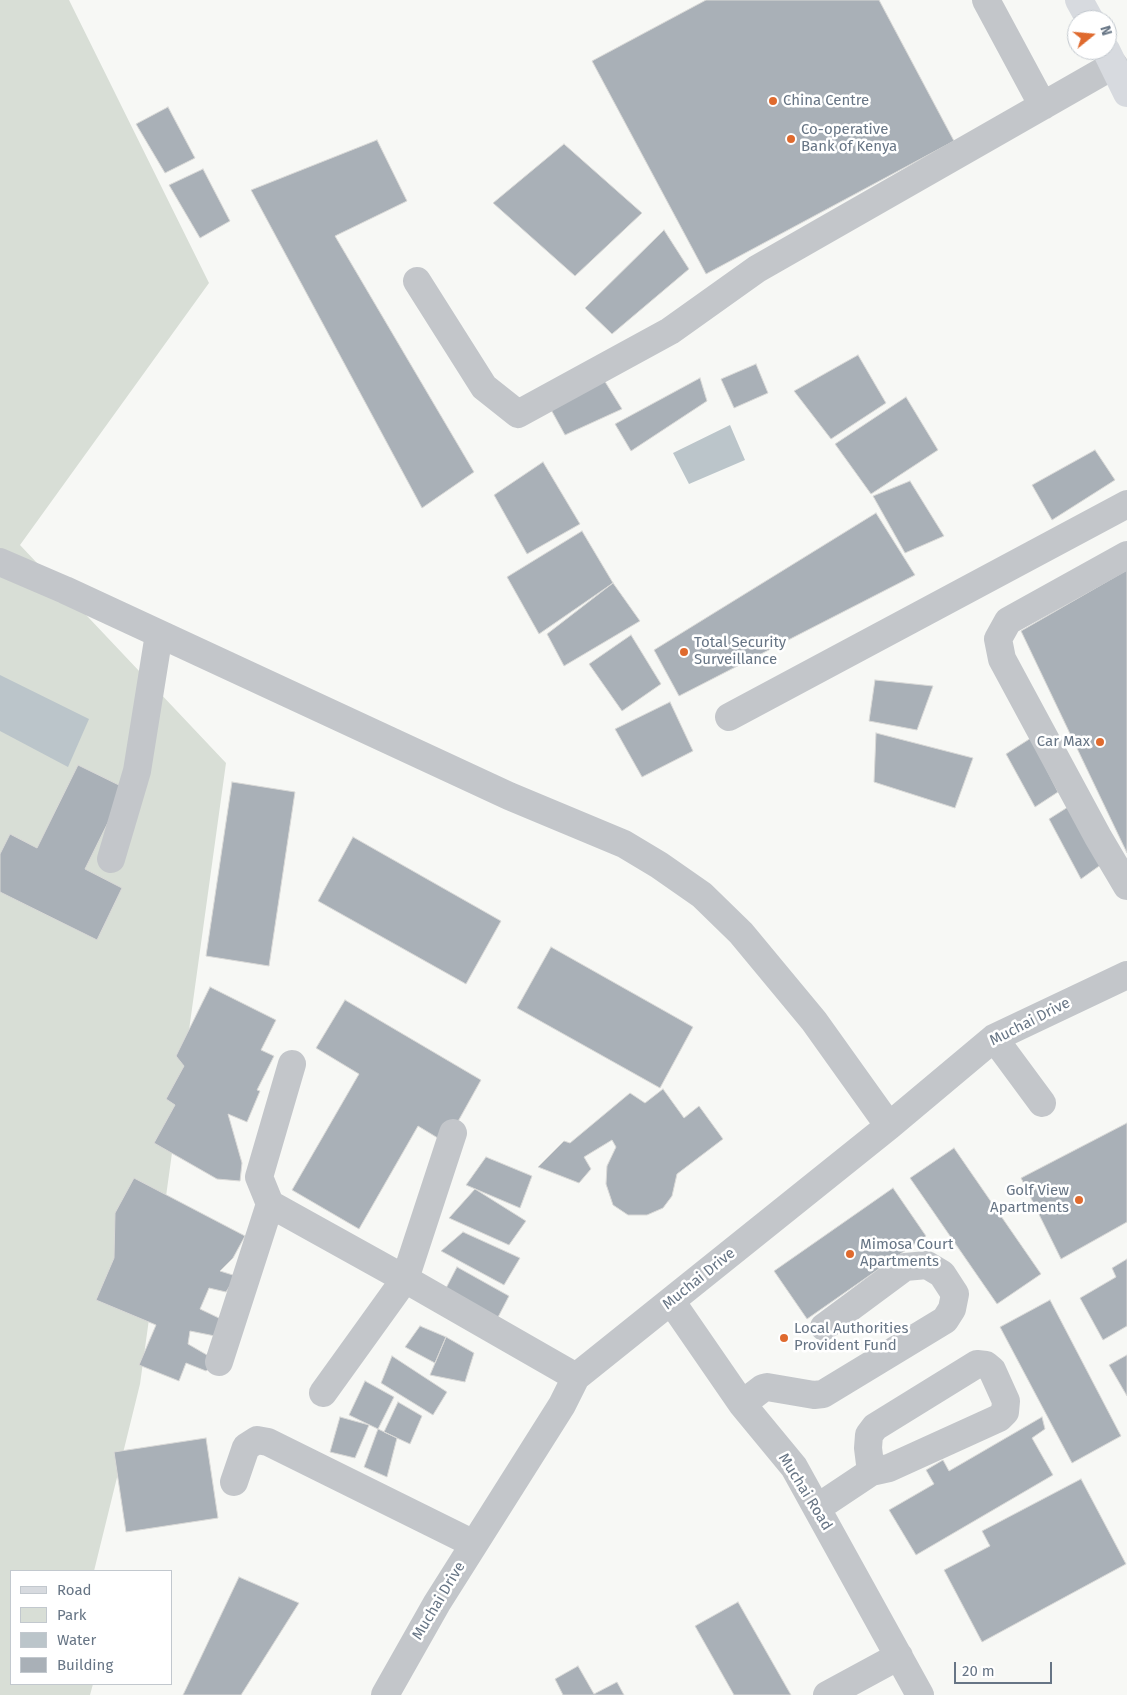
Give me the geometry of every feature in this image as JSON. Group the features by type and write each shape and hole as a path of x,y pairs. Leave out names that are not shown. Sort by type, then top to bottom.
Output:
{"main road":[{"path":"1111,60 1127,93"}],"street":[{"path":"986,0 1043,106"},
{"path":"416,281 484,387 518,414 670,330 757,269 1043,106 1107,60"},
{"path":"729,717 1127,504"},
{"path":"1127,555 1008,621 998,640 1002,659 1098,837 1127,886"},
{"path":"0,562 509,796 624,844 659,865 702,895 740,933 814,1021 888,1126"},
{"path":"111,859 137,770 160,634"},
{"name":"Muchai Drive","path":"385,1695 437,1602 562,1405 576,1377 888,1126 994,1038 1127,975"},
{"path":"994,1038 1042,1103"},
{"path":"292,1064 259,1177 270,1204 576,1377"},
{"path":"323,1393 405,1279 453,1133"},
{"path":"219,1362 270,1204"},
{"path":"742,1404 767,1387 814,1395 823,1394 945,1320 952,1309 955,1294 942,1274 927,1265 905,1268 824,1326"},
{"name":"Muchai Road","path":"671,1301 742,1404 794,1467 920,1695"},
{"path":"817,1508 870,1472 889,1468 999,1418 1005,1412 1006,1401 992,1370 986,1365 977,1364 875,1427 869,1436 870,1472"},
{"path":"234,1482 246,1447 257,1440 268,1442 474,1544"},
{"path":"828,1695 898,1656"}],"green space":[{"path":"0,0 69,0 209,283 20,545 226,763 140,1384 94,1570 10,1570 10,1685 93,1685 90,1695 0,1695"}],"water":[{"path":"730,425 745,460 689,484 673,453"},
{"path":"0,675 89,719 68,767 0,731"}],"building":[{"name":"China Centre","path":"706,0 879,0 954,141 706,274 592,61"},
{"path":"168,107 195,158 165,173 136,124"},
{"path":"377,140 407,201 335,236 474,472 422,508 251,190"},
{"path":"564,144 642,213 575,276 493,203"},
{"path":"203,169 230,221 200,238 169,185"},
{"path":"664,230 689,269 612,334 585,308"},
{"path":"858,355 886,403 831,439 794,391"},
{"path":"756,364 768,393 734,408 721,379"},
{"path":"700,378 707,401 631,451 615,424"},
{"path":"604,380 622,409 565,435 549,406"},
{"path":"906,397 938,450 871,494 835,444"},
{"path":"1095,450 1115,480 1052,520 1032,485"},
{"path":"543,462 580,524 527,554 494,495"},
{"path":"910,481 944,536 905,553 873,496"},
{"path":"876,513 915,575 679,696 654,650"},
{"path":"582,531 613,583 539,634 507,577"},
{"name":"Car Max","path":"1127,570 1127,853 1021,631"},
{"path":"613,583 640,621 564,666 547,634"},
{"path":"631,635 661,684 622,711 589,664"},
{"path":"875,680 933,686 917,730 869,721"},
{"path":"670,702 693,751 642,777 615,729"},
{"path":"876,733 973,758 955,808 874,782"},
{"path":"1031,738 1058,792 1035,807 1006,754"},
{"path":"78,765 125,788 85,869 122,888 97,940 0,892 0,854 10,834 37,848"},
{"path":"232,782 295,792 269,966 206,956"},
{"path":"1068,807 1102,864 1081,879 1049,819"},
{"path":"353,837 501,921 466,984 318,901"},
{"path":"551,947 693,1027 660,1088 517,1008"},
{"path":"210,987 276,1020 261,1050 274,1056 257,1090 260,1091 247,1122 228,1114 242,1163 240,1181 217,1179 154,1143 175,1105 166,1099 184,1066 176,1056"},
{"path":"345,1000 481,1080 446,1143 418,1126 359,1229 292,1190 359,1074 316,1048"},
{"path":"663,1089 684,1118 699,1106 723,1139 677,1174 672,1196 663,1208 647,1215 628,1215 613,1205 606,1184 607,1166 616,1147 612,1140 584,1157 591,1169 579,1183 538,1167 564,1141 570,1143 630,1093 645,1103"},
{"name":"Golf View Apartments","path":"1127,1123 1127,1222 1061,1259 1021,1178"},
{"path":"954,1148 1041,1274 997,1304 910,1178"},
{"path":"486,1157 532,1176 520,1208 466,1185"},
{"path":"134,1178 245,1236 233,1258 220,1271 236,1276 226,1292 209,1288 200,1309 223,1320 215,1336 190,1331 188,1344 219,1362 206,1371 186,1363 179,1381 139,1365 156,1325 96,1300 114,1258 115,1213"},
{"name":"Mimosa Court Apartments","path":"893,1188 926,1236 807,1319 774,1271"},
{"path":"475,1189 526,1221 509,1245 449,1218"},
{"path":"463,1232 520,1258 504,1285 441,1251"},
{"path":"1127,1259 1127,1326 1103,1340 1080,1298 1116,1277 1112,1268"},
{"path":"457,1267 509,1296 496,1321 444,1292"},
{"path":"1050,1300 1121,1436 1072,1463 1000,1327"},
{"path":"420,1326 446,1337 435,1363 405,1347"},
{"path":"446,1337 474,1353 465,1382 430,1375"},
{"path":"1127,1355 1127,1396 1109,1365"},
{"path":"392,1356 447,1392 433,1415 381,1383"},
{"path":"365,1381 394,1397 378,1429 349,1415"},
{"path":"398,1402 422,1416 410,1444 384,1432"},
{"path":"340,1417 369,1425 355,1458 330,1452"},
{"path":"1042,1417 1045,1429 1032,1438 1053,1475 916,1555 889,1510 934,1484 926,1470 943,1460 949,1471"},
{"path":"378,1429 397,1438 387,1477 364,1467"},
{"path":"206,1438 218,1518 126,1532 114,1452"},
{"path":"1081,1479 1126,1564 982,1642 944,1570 990,1546 982,1531"},
{"path":"239,1577 299,1603 241,1695 183,1695"},
{"path":"738,1602 791,1695 734,1695 695,1626"},
{"path":"578,1666 594,1694 617,1682 624,1695 563,1695 555,1679"}],"place":[{"name":"China Centre","path":"773,101"},
{"name":"Co-operative Bank of Kenya","path":"791,139"},
{"name":"Total Security Surveillance","path":"684,652"},
{"name":"Car Max","path":"1100,742"},
{"name":"Golf View Apartments","path":"1079,1200"},
{"name":"Mimosa Court Apartments","path":"850,1254"},
{"name":"Local Authorities Provident Fund","path":"784,1338"}]}
